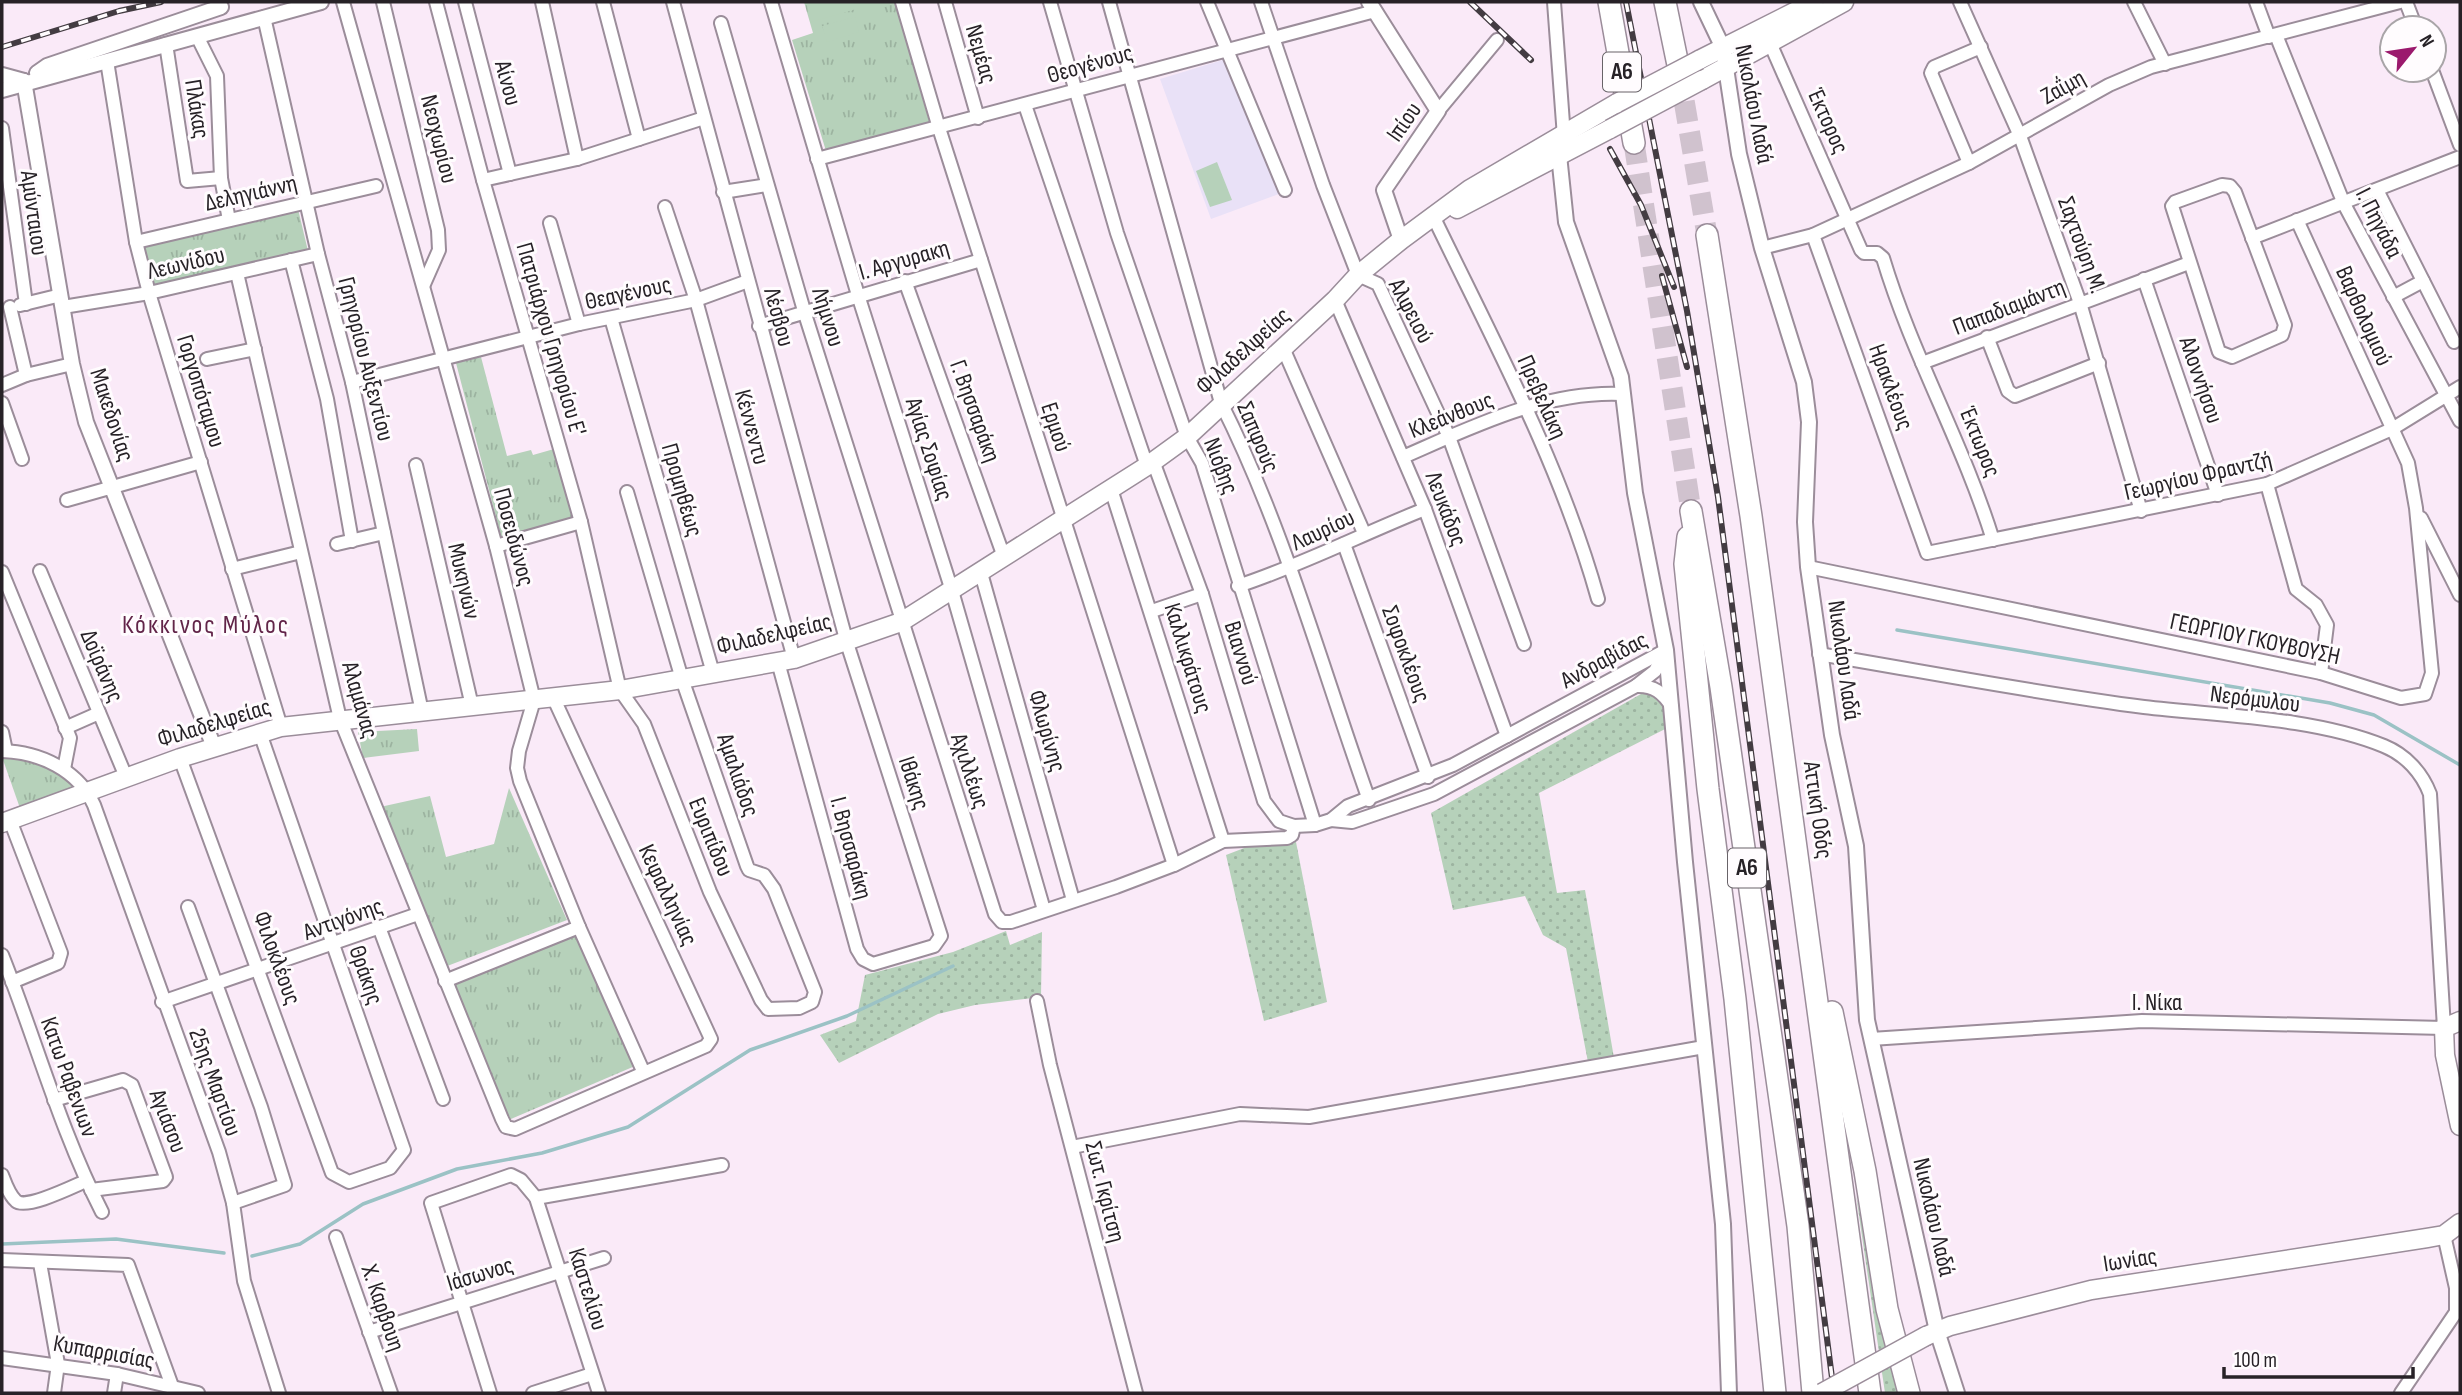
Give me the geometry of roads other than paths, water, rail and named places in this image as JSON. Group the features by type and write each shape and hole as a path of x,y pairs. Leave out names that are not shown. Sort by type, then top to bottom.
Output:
{"highway":[{"name":"Α6","path":"1609,2 1634,143"},
{"name":"Α6","path":"1665,2 1688,63"},
{"name":"Αττική Οδός","path":"1707,234 1751,516 1870,1393"},
{"name":"Α6","path":"1775,1393 1735,999 1706,776 1686,578 1691,511 1721,687 1798,1226 1812,1393"},
{"path":"1808,926 1832,1012 1865,1171 1888,1309 1909,1393"},
{"path":"1802,1393 1806,1338"}],"main road":[{"name":"Φιλαδελφείας","path":"6,821 180,758 281,727 620,690 786,660 848,643 901,622 1150,464 1187,437 1335,300 1358,275 1470,190 1566,131 1688,63 1814,2"},
{"name":"Φιλαδελφείας","path":"1434,218 1476,200 1844,2"},
{"path":"2452,1024 2445,1055 2460,1126"},
{"name":"Ιωνίας","path":"1822,1393 1931,1333 2091,1290 2444,1235 2460,1223"}],"street":[{"path":"2,90 24,81 321,2"},
{"name":"Ποσειδώνος","path":"343,2 496,546 534,700 517,768 579,927 643,1071"},
{"name":"Νεοχωρίου","path":"383,2 438,230 439,250 424,284"},
{"name":"Πατριάρχου Γρηγορίου E'","path":"436,2 483,180 581,522 620,690"},
{"name":"Αίνου","path":"465,2 510,174"},
{"path":"542,2 577,159"},
{"path":"603,2 639,139"},
{"name":"Λέσβου","path":"673,2 759,326 848,643"},
{"name":"Αγίας Σοφίας","path":"771,2 858,295 952,591 1044,910"},
{"name":"Ερμού","path":"902,2 939,128 1174,865"},
{"name":"Νεμέας","path":"944,2 978,118"},
{"name":"Νιόβης","path":"1050,2 1117,233 1187,437 1202,463 1238,586 1315,825"},
{"name":"Σαπφούς","path":"1109,2 1127,76 1221,403 1237,436 1289,569 1369,800"},
{"path":"1207,2 1285,190"},
{"name":"Αλφειού","path":"1261,2 1358,275 1378,284 1449,437 1524,644"},
{"path":"1554,2 1566,131 1559,155 1566,222 1585,281 1615,352 1635,493 1667,650 1725,1251 1729,1393"},
{"name":"Νικολάου Λαδά","path":"1701,2 1723,48 1739,155 1762,248 1807,403 1805,522 1808,567 1832,735 1856,846 1871,1039 1931,1333 1957,1393"},
{"name":"Σαχτούρη Μ.","path":"1960,2 2020,136 2080,303 2141,511"},
{"path":"2134,2 2165,64"},
{"name":"Ι. Πηγάδα","path":"2256,2 2344,204 2460,421"},
{"name":"Ζαΐμη","path":"1762,248 1813,235 1969,163 2109,85 2165,64 2400,2"},
{"path":"1372,6 1438,111"},
{"name":"Θεογένους","path":"817,159 1272,38 1372,6"},
{"path":"2,75 24,81 47,66 221,7"},
{"name":"Γρηγορίου Αυξεντίου","path":"264,17 318,254 352,382 422,712"},
{"name":"Λήμνου","path":"720,23 805,314 901,622"},
{"path":"197,36 217,76 221,178 229,220"},
{"name":"Ιπίου","path":"1401,240 1384,190 1438,111 1497,40"},
{"name":"Έκτορος","path":"1770,43 1861,250 1864,253 1877,253 1883,258 1922,363"},
{"name":"Πλάκας","path":"166,44 187,181 221,178"},
{"path":"1969,163 1931,74 1934,67 1981,47"},
{"name":"Γοργοπόταμου","path":"107,61 136,242 149,293 281,727"},
{"name":"Μακεδονίας","path":"24,81 72,364 86,422 214,747"},
{"path":"2439,84 2456,119 2460,145"},
{"name":"Βιαννού","path":"1025,105 1150,464 1202,594 1264,801 1279,821 1294,826"},
{"path":"483,180 577,159 704,118"},
{"name":"Αμύνταιου","path":"2,128 26,304"},
{"path":"2252,238 2460,158"},
{"path":"723,192 767,185"},
{"path":"2221,185 2230,186 2252,238 2285,330 2282,335 2232,357 2219,352 2172,206 2175,202 2221,185"},
{"name":"Δεληγιάννη","path":"136,242 376,186"},
{"path":"2377,190 2454,342"},
{"name":"Κέννεντυ","path":"665,207 696,300 786,660"},
{"name":"Πρεβελάκη","path":"1434,218 1526,409 1584,549 1598,599"},
{"name":"Βαρθολομιού","path":"2297,220 2392,429"},
{"path":"550,223 579,324"},
{"name":"Ηρακλέους","path":"1813,235 1927,553"},
{"name":"Λεωνίδου","path":"6,308 149,293 318,254"},
{"path":"291,260 327,399 352,541"},
{"name":"Ι. Αργυρακη","path":"759,326 981,260"},
{"name":"Παπαδιαμάντη","path":"1922,363 2189,263"},
{"name":"Αλαμάνας","path":"237,273 340,719 506,1128 515,1129 643,1071"},
{"name":"Αλοννήσου","path":"2144,279 2218,495"},
{"name":"Θεαγένους","path":"352,382 579,324 696,300 748,281"},
{"name":"Γ. Βησσαράκη","path":"905,281 1004,557"},
{"path":"2393,297 2423,281"},
{"name":"Λευκάδος","path":"1335,300 1425,509 1507,736"},
{"path":"6,308 26,374"},
{"name":"Προμηθέως","path":"611,318 713,673"},
{"path":"1987,337 2008,391 2015,396 2099,363"},
{"path":"1283,348 1364,533"},
{"path":"207,359 255,349"},
{"name":"Έκτωρος","path":"1922,363 1962,450 1993,540"},
{"path":"2,385 26,374 72,364"},
{"name":"Γεωργίου Φραντζή","path":"1927,553 2267,484 2392,429 2460,387"},
{"name":"Κλεάνθους","path":"1403,457 1473,425 1526,409 1595,393 1623,394"},
{"path":"2,402 22,458"},
{"name":"ΓΕΩΡΓΙΟΥ ΓΚΟΥΒΟΥΣΗ","path":"1808,567 2321,673 2401,698 2420,697 2429,688 2432,673 2416,508 2408,463 2392,429"},
{"path":"67,500 201,462"},
{"name":"Μυκηνών","path":"416,465 472,706"},
{"path":"2267,484 2297,589 2316,605 2327,625 2321,673"},
{"name":"Καλλικράτους","path":"1111,489 1223,841"},
{"name":"Αμαλιάδος","path":"627,492 682,679 747,866 749,870 764,876 774,890 815,992 812,1002 799,1008 768,1009 761,1000"},
{"path":"2416,508 2460,595"},
{"name":"Λαυρίου","path":"1238,586 1289,569 1364,533 1425,509"},
{"path":"496,546 581,522"},
{"path":"337,544 384,533"},
{"name":"Σοφοκλέους","path":"1344,544 1428,777"},
{"path":"232,569 301,552"},
{"name":"Δοϊράνης","path":"40,571 127,778"},
{"path":"2,572 69,738 69,753 64,769"},
{"name":"Φλωρίνης","path":"981,573 1073,900"},
{"path":"1152,611 1202,594"},
{"name":"Αχιλλέως","path":"901,622 989,896 1002,922 1011,922 1044,910"},
{"name":"Ιθάκης","path":"848,643 940,936"},
{"name":"Ανδραβίδας","path":"1331,820 1352,822 1434,794 1636,686 1655,671 1667,650"},
{"name":"Ανδραβίδας","path":"1315,825 1331,820 1348,806 1428,777 1667,650"},
{"name":"Νερόμυλου","path":"1819,654 2140,706 2305,727 2351,735 2387,747 2414,765 2425,779 2430,794 2452,1024"},
{"name":"Ι. Βησσαράκη","path":"786,660 857,949 863,959 873,964 934,946 940,936"},
{"path":"1636,686 1660,691 1672,708"},
{"name":"Ευριπίδου","path":"620,690 644,723 710,892 761,1000"},
{"name":"Κεφαλληνίας","path":"554,699 710,1039 706,1046 643,1071"},
{"path":"65,728 99,713"},
{"path":"2,732 4,751 64,769 88,793"},
{"name":"Θράκης","path":"260,733 404,1150 390,1168 349,1182 332,1172"},
{"name":"Φιλοκλέους","path":"180,758 332,1172"},
{"name":"25ης Μαρτίου","path":"88,793 162,1002 202,1102 233,1203 244,1281 279,1393"},
{"path":"6,821 61,953 58,963 12,982"},
{"path":"1044,910 1174,865 1223,841 1287,838 1294,826 1315,825"},
{"path":"188,907 285,1185 233,1203"},
{"name":"Αντιγόνης","path":"162,1002 418,914"},
{"path":"445,981 579,927"},
{"path":"379,928 443,1100"},
{"name":"Κατω Ραβενιων","path":"2,955 54,1100 88,1186 102,1212"},
{"name":"Σωτ. Γκρίτση","path":"1037,1001 1136,1393"},
{"name":"Ι. Νίκα","path":"1871,1039 2142,1021 2452,1024"},
{"path":"1072,1147 1240,1114 1309,1117 1704,1047"},
{"name":"Αγιάσου","path":"54,1100 123,1080 132,1086 166,1177 163,1181 88,1186"},
{"path":"490,1393 431,1203 511,1175 521,1180 536,1198 722,1165"},
{"path":"2,1175 16,1201 22,1203 88,1186"},
{"name":"Καστελίου","path":"536,1198 599,1393"},
{"path":"2401,1393 2456,1312 2456,1288 2444,1235"},
{"name":"Χ. Καρβουη","path":"336,1237 391,1393"},
{"name":"Ιάσωνος","path":"369,1332 460,1301 604,1258"},
{"path":"2,1260 128,1265 172,1385"},
{"path":"40,1263 58,1364 54,1393"},
{"name":"Κυπαρρισίας","path":"2,1358 117,1374 198,1393"},
{"path":"114,1393 117,1374"},
{"path":"533,1393 592,1374"}],"waterway":[{"path":"1897,630 2330,703 2374,715 2460,765"},
{"path":"252,1256 300,1244 363,1204 457,1169 542,1153 628,1127 750,1050 847,1016 953,966"},
{"path":"2,1244 116,1239 224,1253"}],"tunnel":[{"path":"1679,71 1707,235"},
{"path":"1634,143 1691,511"}],"railway":[{"path":"2,47 119,11 161,2"},
{"path":"1470,2 1531,60"},
{"path":"1626,2 1687,311 1718,497 1834,1393"},
{"path":"1610,149 1641,205 1674,287"},
{"path":"1662,276 1687,367"}],"district":[{"name":"Κόκκινος Μύλος","path":"206,625"}]}
